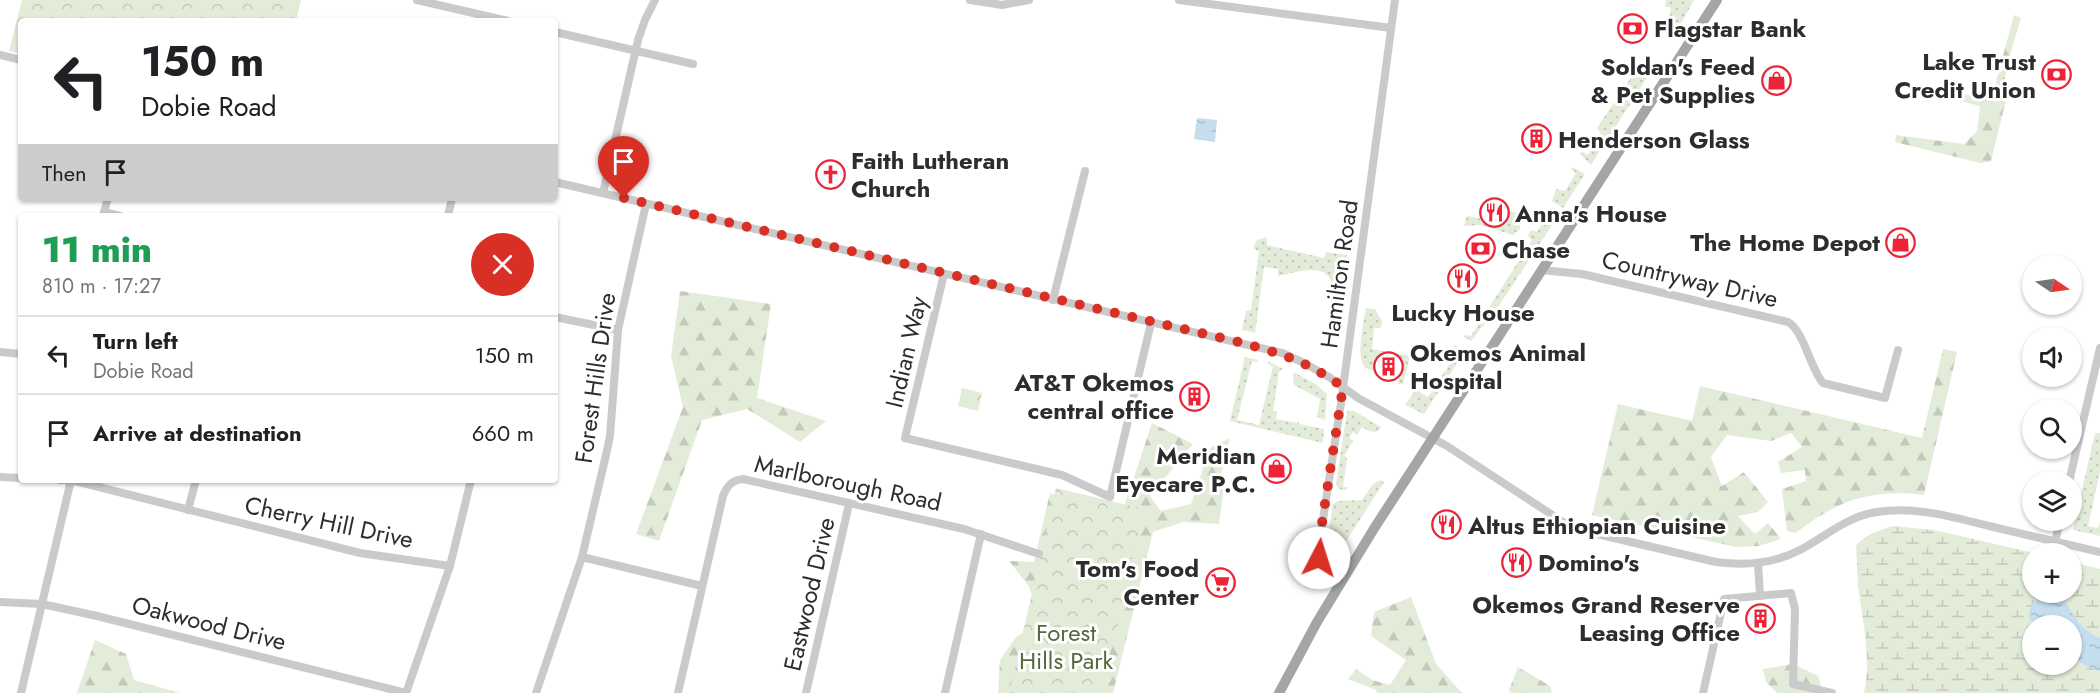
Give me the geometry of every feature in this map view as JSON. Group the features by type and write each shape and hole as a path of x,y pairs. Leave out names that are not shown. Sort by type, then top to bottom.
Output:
{"main road":[{"path":"1279,693 1343,577 1717,0"}],"street":[{"path":"417,0 495,18"},
{"path":"603,193 635,51 645,20 655,0"},
{"path":"970,0 1002,5 1029,0"},
{"path":"1179,0 1391,28"},
{"name":"Hamilton Road","path":"1343,577 1320,560 1318,552 1343,387 1395,0"},
{"path":"558,33 693,64"},
{"path":"0,55 18,59"},
{"path":"1053,300 1085,171"},
{"path":"558,183 1282,353 1309,366 1358,398 1432,438 1556,517 1579,529 1716,562 1758,563 1781,558 1801,550 1845,522 1895,510 1938,514 2100,552"},
{"name":"Forest Hills Drive","path":"536,693 582,557 610,436 618,330 646,204"},
{"name":"Countryway Drive","path":"1542,270 1582,274 1788,322 1796,329 1823,383 1885,398 1898,350"},
{"name":"Indian Way","path":"944,274 905,438 1062,475 1110,497 1151,323"},
{"path":"558,318 618,330"},
{"path":"2072,471 2100,348"},
{"path":"0,352 18,354"},
{"path":"0,477 18,478"},
{"name":"Marlborough Road","path":"702,586 723,496 730,483 743,479 981,534 1039,554"},
{"path":"21,693 70,483"},
{"name":"Cherry Hill Drive","path":"83,483 360,553 450,566"},
{"path":"188,510 195,483"},
{"path":"406,693 450,566 470,483"},
{"name":"Eastwood Drive","path":"806,693 849,504"},
{"path":"2055,542 2058,531"},
{"path":"945,693 981,534"},
{"path":"582,557 702,586 678,693"},
{"path":"1758,563 1760,596"},
{"path":"1703,693 1724,599 1791,593 1795,609 1793,684 1832,693"},
{"name":"Oakwood Drive","path":"0,602 42,604 97,615 406,693"}],"green space":[{"path":"22,0 301,0 297,18 18,18 18,53 9,51"},
{"path":"1666,0 1694,0 1674,36 1666,32 1671,8 1665,6"},
{"path":"2014,15 2021,18 2007,65 2003,91 2006,100 1991,161 1980,163 1895,142 1896,135 1964,144 1977,131 1980,106 1945,97 1949,91 1991,100"},
{"path":"1638,67 1650,73 1591,165 1580,154 1583,152 1588,155 1601,134 1597,128"},
{"path":"1572,167 1585,174 1563,208 1552,201 1556,189 1565,191 1576,173 1571,169"},
{"path":"1546,210 1558,216 1500,304 1471,341 1464,337 1464,335 1471,336 1532,240 1528,236 1531,230 1537,232 1547,216 1543,212"},
{"path":"1510,211 1520,214 1514,223 1520,226 1520,229 1513,235 1480,225 1464,226 1468,216 1507,224"},
{"path":"1267,237 1267,245 1324,258 1326,252 1347,255 1343,290 1334,286 1327,275 1321,271 1309,270 1278,276 1278,269 1264,267 1255,333 1242,330 1246,311 1251,310 1259,251 1254,249 1254,245 1257,240"},
{"path":"680,291 771,304 757,398 826,421 800,442 747,409 702,420 659,541 636,534 683,407 671,356"},
{"path":"1366,308 1375,309 1382,321 1381,328 1374,328 1372,349 1410,356 1403,384 1398,384 1399,379 1395,378 1396,375 1400,375 1403,362 1378,356 1374,370 1367,368 1363,363 1361,345"},
{"path":"1455,345 1465,351 1424,414 1405,405 1414,392 1418,391 1428,397 1457,353 1451,349"},
{"path":"1943,349 1957,352 1924,495 1892,493 1860,498 1828,511 1795,533 1787,531 1782,489 1806,481 1805,470 1781,473 1778,462 1802,447 1791,433 1771,441 1727,435 1711,457 1722,486 1744,472 1768,502 1758,512 1738,516 1755,534 1768,523 1781,539 1759,546 1736,547 1592,515 1618,404 1692,421 1700,386 1922,438"},
{"path":"1245,357 1258,360 1257,362 1252,361 1237,420 1259,425 1273,366 1268,364 1268,361 1283,369 1279,371 1273,411 1277,412 1276,419 1297,423 1298,421 1299,424 1324,429 1323,443 1230,421"},
{"path":"1293,372 1316,384 1327,394 1325,420 1317,417 1320,399 1294,385"},
{"path":"962,388 982,393 978,411 958,406"},
{"path":"1347,411 1354,411 1381,427 1376,432 1362,427 1357,435 1353,432 1349,438 1353,441 1344,456 1347,458 1343,487 1348,487 1346,490 1339,489 1336,485"},
{"name":"Forest Hills Park","path":"1152,423 1193,444 1150,496 1161,511 1191,504 1210,448 1230,438 1221,474 1225,479 1219,524 1183,522 1153,532 1113,693 998,693 1000,660 1016,637 1043,620 1028,585 1009,561 1034,562 1050,493 1123,510"},
{"path":"2095,433 2100,433 2100,472 2088,526 2098,528 2100,522 2100,536 2078,531 2082,531 2082,490"},
{"path":"1381,480 1384,482 1334,560 1328,558 1326,553 1333,504 1338,501 1362,500 1373,484"},
{"name":"Forest Hills Park","path":"1056,488 1144,509 1101,693 1009,693"},
{"path":"1893,526 1934,530 2022,550 2022,603 2082,603 2082,564 2100,569 2100,693 1864,693 1867,652 1858,584 1856,546 1877,531"},
{"path":"1411,597 1436,664 1462,693 1377,693 1376,690 1348,679 1356,669 1372,680 1390,685 1406,660 1371,636 1374,612"},
{"path":"95,640 126,654 134,680 180,693 77,693"},
{"path":"1793,664 1818,676 1823,693 1777,693 1766,682 1763,669"},
{"path":"1518,667 1550,686 1552,693 1511,693 1509,690"}],"water":[{"path":"1197,118 1217,120 1215,142 1194,139"},
{"path":"2033,603 2066,603 2074,615 2029,615"},
{"path":"2082,626 2100,638 2100,671 2083,664"}],"place":[{"name":"Flagstar Bank","path":"1633,28"},
{"name":"Lake Trust Credit Union","path":"2057,75"},
{"name":"Soldan's Feed & Pet Supplies","path":"1776,80"},
{"name":"Henderson Glass","path":"1537,139"},
{"name":"Faith Lutheran Church","path":"830,174"},
{"name":"Anna's House","path":"1494,213"},
{"name":"The Home Depot","path":"1901,242"},
{"name":"Chase","path":"1481,249"},
{"name":"Lucky House","path":"1463,279"},
{"name":"Okemos Animal Hospital","path":"1389,366"},
{"name":"AT&T Okemos central office","path":"1195,396"},
{"name":"Meridian Eyecare P.C.","path":"1277,469"},
{"name":"Altus Ethiopian Cuisine","path":"1447,525"},
{"name":"Domino's","path":"1517,562"},
{"name":"Tom's Food Center","path":"1220,582"},
{"name":"Okemos Grand Reserve Leasing Office","path":"1761,618"}],"route":[{"path":"624,198 1235,341 1282,353 1302,362 1343,387 1318,549 1319,558"}]}
